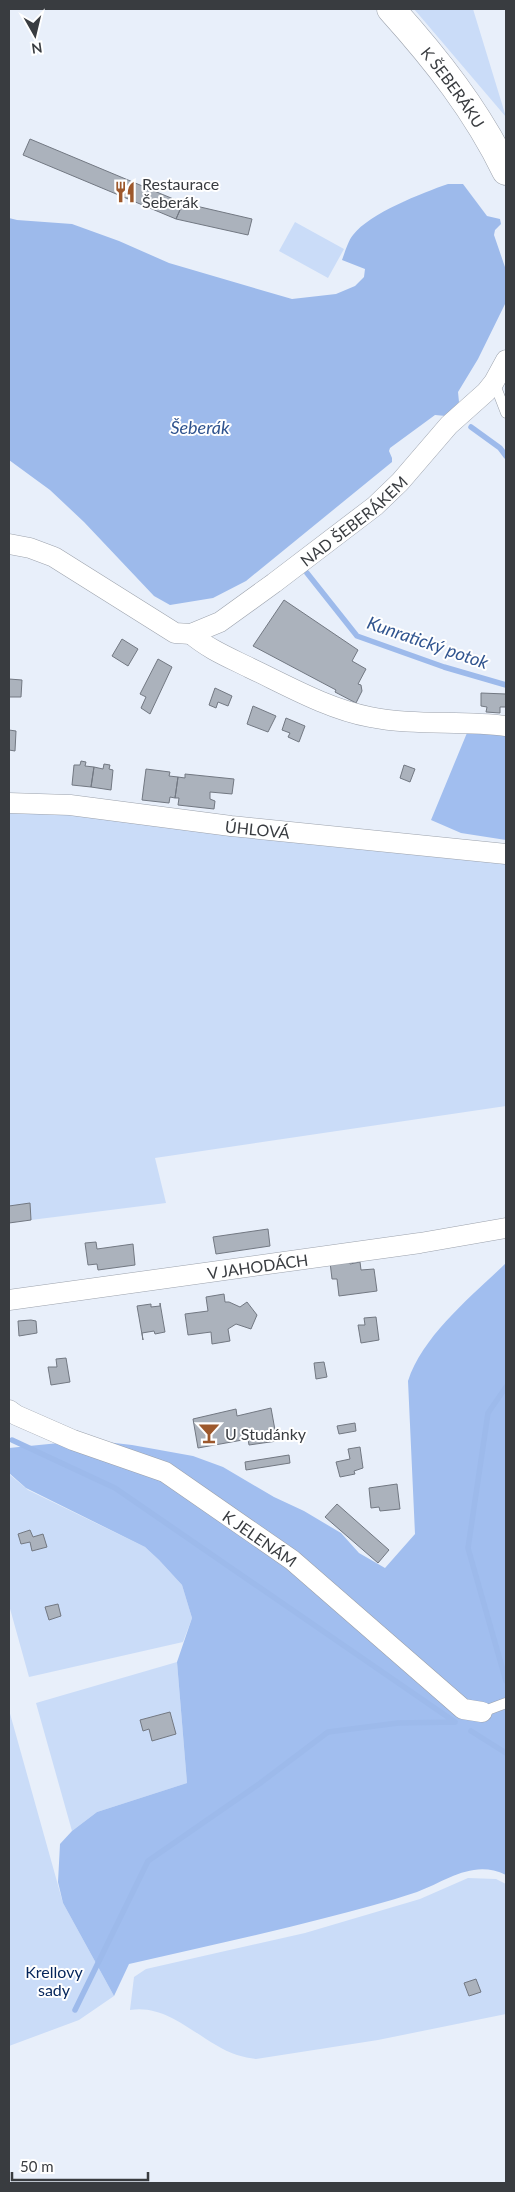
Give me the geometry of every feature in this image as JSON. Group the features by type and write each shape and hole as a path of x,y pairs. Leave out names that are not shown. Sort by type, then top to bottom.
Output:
{"street":[{"name":"K ŠEBERÁKU","path":"391,9 423,44 460,94 485,132 506,171"},
{"path":"494,382 506,360"},
{"name":"NAD ŠEBERÁKEM","path":"191,634 220,622 375,506 400,482 449,425 486,392 494,382"},
{"path":"9,544 30,548 54,557 161,626 175,633 191,634 202,644 333,706 353,713 391,720 506,726"},
{"name":"ÚHLOVÁ","path":"9,802 70,805 230,826 506,854"},
{"name":"V JAHODÁCH","path":"9,1300 420,1243 506,1228"},
{"name":"K JELENÁM","path":"9,1410 16,1415 73,1440 165,1472 292,1560 463,1709 482,1712"}],"lane":[{"path":"494,382 506,413"},
{"path":"482,1712 504,1704"}],"green space":[{"path":"414,9 473,9 506,117"},
{"path":"295,222 344,249 328,278 279,251"},
{"path":"9,813 78,814 506,859 506,1106 155,1158 166,1203 31,1220 30,1204 9,1206"},
{"path":"9,1474 28,1490 145,1547 182,1585 192,1618 183,1642 29,1677 9,1605","holes":["30,1530 33,1537 43,1534 46,1547 32,1551 30,1542 21,1544 18,1534"]},
{"path":"177,1662 187,1783 97,1812 72,1831 36,1703","holes":["170,1712 176,1734 152,1741 149,1729 143,1730 140,1720"]},
{"name":"Krellovy sady","path":"9,1710 63,1903 114,1996 79,2020 9,2046"},
{"path":"468,1878 496,1879 506,1884 506,2014 378,2040 256,2059 239,2056 224,2049 185,2025 159,2012 145,2009 130,2010 134,1977 146,1969 305,1933 420,1899"}],"shaded area":[{"path":"469,728 506,734 506,840 461,833 431,820"},
{"path":"506,1263 506,1875 482,1869 471,1870 417,1892 371,1906 129,1964 114,1996 63,1903 58,1882 60,1844 72,1831 97,1812 187,1783 177,1662 192,1618 182,1585 159,1560 145,1547 26,1488 9,1473 9,1448 89,1440 132,1445 193,1456 223,1467 274,1497 304,1511 341,1533 359,1553 385,1568 415,1534 408,1381 415,1364 437,1332"}],"water":[{"name":"Šeberák","path":"448,184 463,184 487,216 500,219 501,224 495,230 494,235 506,270 506,302 478,359 458,392 459,402 446,416 435,415 390,448 392,462 246,581 213,598 170,605 154,596 84,522 50,490 9,460 9,218 72,224 119,241 169,263 292,299 336,294 355,286 364,277 365,269 342,260 353,235 371,219 384,212 411,198"}],"building":[{"path":"30,139 183,203 176,219 23,155"},
{"path":"183,203 252,219 248,235 176,219"},
{"path":"284,600 358,650 352,661 366,669 358,684 361,685 362,691 356,703 335,692 336,690 253,646"},
{"path":"122,639 138,649 128,666 112,656"},
{"path":"158,659 172,667 150,714 141,708 146,697 140,694"},
{"path":"9,679 22,680 21,697 9,697"},
{"path":"215,688 232,696 228,706 218,702 216,708 209,705"},
{"path":"481,693 506,694 506,707 500,707 500,713 486,712 487,707 481,706"},
{"path":"253,706 276,716 268,732 247,724"},
{"path":"286,718 305,726 299,742 288,737 290,733 282,730"},
{"path":"9,730 16,731 15,751 9,750"},
{"path":"81,761 86,762 85,766 94,767 91,787 72,785 74,765 80,765"},
{"path":"104,764 110,765 109,769 113,770 111,790 91,787 94,767 103,769"},
{"path":"404,765 415,769 410,782 400,778"},
{"path":"146,769 170,772 169,776 178,777 175,798 170,797 169,803 142,800"},
{"path":"185,774 234,779 232,794 210,792 210,799 215,801 214,809 178,805 179,798 175,798 178,777 185,778"},
{"path":"30,1203 31,1220 9,1223 9,1206"},
{"path":"268,1229 270,1246 216,1254 213,1237"},
{"path":"96,1242 97,1249 133,1244 135,1265 98,1270 97,1264 88,1265 85,1243"},
{"path":"349,1259 350,1264 360,1262 361,1270 374,1269 377,1291 339,1296 337,1279 332,1279 330,1262"},
{"path":"224,1294 225,1302 240,1307 247,1302 257,1315 251,1329 236,1324 228,1329 230,1341 212,1344 211,1332 188,1335 185,1314 208,1311 206,1297"},
{"path":"160,1303 165,1332 155,1334 154,1331 142,1333 143,1340 137,1306 151,1304 151,1307 160,1306"},
{"path":"376,1317 379,1340 361,1343 358,1325 365,1325 364,1318"},
{"path":"18,1321 36,1321 37,1333 19,1336"},
{"path":"66,1358 70,1382 51,1385 48,1367 57,1367 56,1359"},
{"path":"324,1362 327,1377 316,1379 314,1363"},
{"path":"271,1408 277,1441 249,1445 248,1439 198,1448 193,1419 236,1409 237,1416"},
{"path":"355,1423 356,1431 339,1434 337,1426"},
{"path":"360,1447 363,1468 354,1471 355,1474 340,1477 336,1462 350,1459 348,1449"},
{"path":"289,1455 290,1463 246,1470 245,1462"},
{"path":"397,1484 400,1509 380,1511 379,1507 371,1508 369,1488"},
{"path":"337,1504 389,1550 378,1563 325,1517"},
{"path":"30,1530 33,1537 43,1534 47,1547 32,1551 30,1542 21,1544 18,1534"},
{"path":"58,1604 61,1616 49,1620 45,1607"},
{"path":"170,1712 176,1734 152,1741 149,1729 143,1731 140,1720"},
{"path":"476,1979 481,1992 469,1996 464,1983"}],"waterway":[{"path":"471,427 500,448 506,456"},
{"name":"Kunratický potok","path":"307,573 357,636 444,667 506,685"},
{"name":"Kunratický potok","path":"506,1387 488,1413 468,1548 506,1681"},
{"path":"12,1440 115,1488 455,1722"},
{"path":"75,2010 148,1861 259,1784 328,1732 398,1723 455,1722"},
{"path":"471,1731 506,1753"}],"place":[{"name":"Restaurace Šeberák","path":"125,192"},
{"name":"U Studánky","path":"209,1433"}]}
